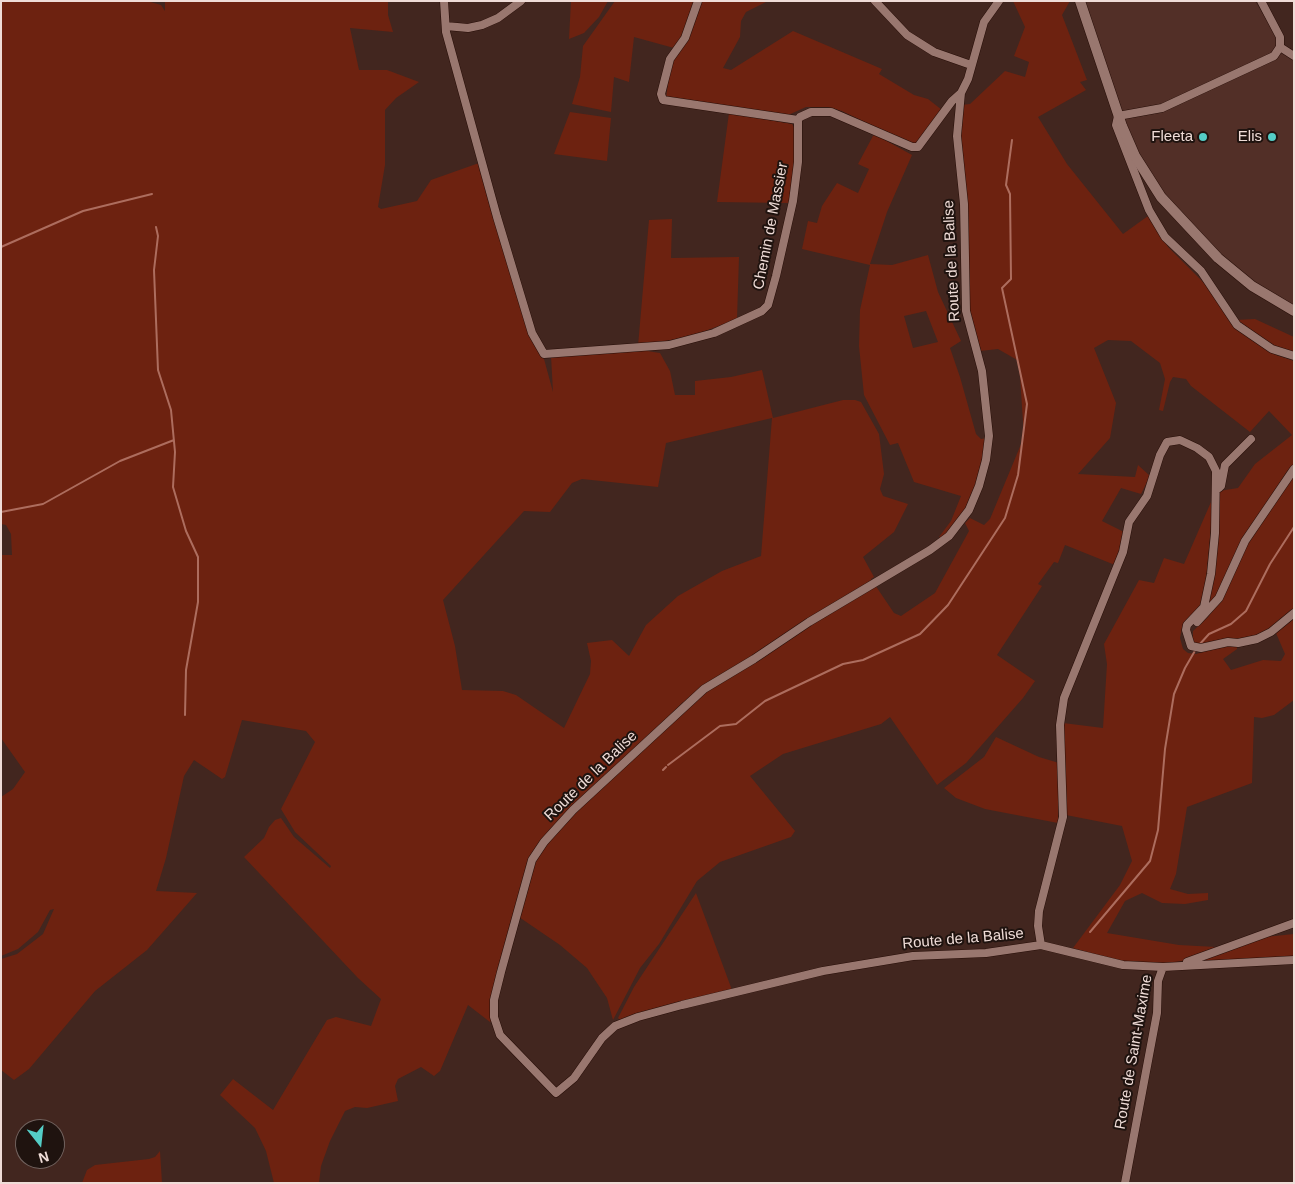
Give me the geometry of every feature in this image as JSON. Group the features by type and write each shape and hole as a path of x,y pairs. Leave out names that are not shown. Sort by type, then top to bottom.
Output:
{"street":[{"name":"Chemin de Massier","path":"444,1 446,26 513,273 532,333 544,354 669,345 714,333 762,311 768,305 793,201 798,162 798,120"},
{"path":"446,26 468,28 482,25 498,18 522,1"},
{"path":"698,1 685,38 670,59 661,94 663,100 798,120 805,114 831,112 916,148 952,101 961,93 984,22 999,1"},
{"path":"876,1 907,35 934,52 971,65"},
{"path":"1080,1 1118,116 1140,164 1173,212 1230,268 1252,286 1294,311"},
{"path":"1118,116 1143,113 1173,103 1265,62 1274,56 1280,48 1278,31 1261,1"},
{"path":"1280,48 1294,56"},
{"name":"Route de la Balise","path":"961,93 957,136 964,204 966,311 982,371 989,436 986,460 979,486 969,510 949,536 930,550 809,622 754,659 704,689 573,810 544,842 532,860 498,981 494,1000 494,1017 500,1035 556,1093 574,1078 610,1030 615,1026 638,1017 844,967 913,956 986,952 1041,945"},
{"path":"1118,116 1116,125 1122,144 1153,218 1165,237 1201,271 1237,325 1272,349 1294,356"},
{"path":"1217,489 1221,486 1225,465 1252,439"},
{"path":"1163,966 1122,965 1041,945 1038,926 1039,911 1063,817 1061,712 1075,668 1123,552 1129,522 1147,496 1164,446 1172,440 1180,440 1197,448 1209,457 1216,471 1215,533 1207,598 1204,607 1187,625 1190,643 1198,648 1257,639 1271,632 1294,613"},
{"path":"1188,633 1219,598 1245,541 1294,469"},
{"path":"1178,965 1294,923"},
{"name":"Route de Saint-Maxime","path":"1125,1183 1157,1013 1158,981 1163,966 1294,960"}],"shaded area":[{"path":"1,1 147,1 161,5 165,11 165,1 388,1 388,15 393,32 350,28 359,70 387,70 419,82 396,98 385,110 385,165 378,207 381,209 417,201 431,180 479,163 534,345 544,359 553,392 551,356 640,350 660,353 670,371 675,395 695,395 695,381 731,377 762,370 773,418 843,400 861,402 879,434 884,474 880,489 883,496 908,504 894,532 863,557 874,577 871,579 894,613 901,616 935,593 969,531 965,523 970,518 984,525 990,519 1024,437 1019,361 998,349 980,351 970,320 968,207 960,147 961,105 970,104 1005,71 1025,77 1029,62 1014,56 1025,27 1013,1 1070,1 1062,15 1087,80 1080,82 1086,90 1038,117 1067,164 1123,234 1148,216 1168,247 1212,291 1232,325 1276,355 1294,361 1294,466 1287,471 1244,538 1215,599 1207,606 1211,588 1219,491 1238,488 1255,464 1292,435 1269,411 1250,432 1191,386 1186,379 1173,377 1163,411 1159,410 1165,379 1160,363 1131,341 1108,340 1094,348 1116,403 1110,438 1078,474 1135,477 1138,465 1150,476 1141,494 1121,488 1102,521 1124,532 1115,565 1065,545 1058,563 1054,562 1038,584 1042,586 997,655 1035,681 1023,698 966,763 937,785 890,717 881,724 783,754 750,776 795,831 791,837 720,862 697,881 659,944 640,968 613,1020 607,998 587,968 560,945 516,915 534,863 543,847 601,785 688,708 683,702 633,751 593,786 538,845 528,864 494,990 492,1020 490,1022 468,1005 440,1071 434,1076 421,1067 398,1079 395,1086 398,1101 367,1108 355,1107 345,1111 330,1141 321,1166 319,1183 274,1183 266,1151 255,1128 220,1095 233,1079 273,1110 327,1020 336,1017 371,1026 381,999 358,978 244,857 264,838 275,820 281,818 294,837 330,868 331,866 295,832 281,809 315,742 306,731 242,720 225,777 222,779 194,760 184,776 166,858 156,891 197,893 147,950 95,991 29,1069 14,1080 1,1070 1,959 17,954 43,934 54,909 50,910 38,932 18,949 1,956 1,797 13,789 25,772 1,738 1,555 12,555 11,534 6,525 1,524","holes":["772,418 761,556 722,571 678,596 646,625 629,656 612,640 587,643 591,661 590,674 564,728 516,695 503,691 462,690 455,646 443,600 524,511 550,512 572,483 582,479 658,487 666,443"]},
{"path":"571,1 608,1 599,17 584,33 569,39"},
{"path":"615,1 696,1 684,35 674,48 634,37 629,82 614,77 611,112 572,104 580,77 583,46"},
{"path":"701,1 768,1 746,12 741,21 740,37 723,68 731,70 793,31 882,69 879,74 914,95 928,99 942,110 918,143 910,144 842,111 828,107 806,107 786,116 666,98 671,62"},
{"path":"1085,1 1255,1 1291,60 1294,59 1294,306 1259,286 1210,246 1167,197 1146,167 1130,135"},
{"path":"570,112 611,118 607,161 554,154"},
{"path":"729,113 792,124 795,129 794,181 789,203 717,202"},
{"path":"874,134 912,155 887,212 870,264 892,265 928,255 938,292 961,341 950,348 976,434 981,439 987,438 985,455 970,503 953,530 942,538 939,537 951,521 961,496 914,482 898,443 890,445 864,395 859,346 860,310 870,265 802,249 808,221 817,223 822,206 837,183 858,193 869,169 858,164","holes":["926,311 938,342 913,348 904,316"]},
{"path":"672,219 671,258 739,257 737,319 692,336 638,346 649,220"},
{"path":"1255,319 1294,337 1294,354 1267,344 1235,320"},
{"path":"1294,473 1294,610 1278,625 1255,637 1201,646 1197,645 1193,641 1193,631 1208,617 1224,595 1244,549"},
{"path":"1211,502 1213,504 1204,602 1182,628 1180,638 1183,649 1188,653 1196,654 1223,646 1237,645 1237,649 1223,659 1231,670 1263,660 1281,661 1285,654 1276,633 1294,619 1294,700 1274,715 1262,718 1254,717 1252,783 1187,807 1176,874 1170,889 1188,894 1208,893 1208,900 1185,904 1162,903 1142,893 1125,901 1107,933 1179,945 1216,947 1215,950 1182,961 1126,963 1073,948 1120,885 1132,861 1122,826 1066,815 1063,723 1103,728 1107,664 1104,644 1139,580 1154,583 1164,558 1184,564"},
{"path":"996,737 1039,757 1059,763 1058,823 985,809 956,798 944,788 984,757"},
{"path":"696,893 732,990 620,1020 618,1018 634,987"},
{"path":"1294,934 1294,958 1191,963 1265,937"},
{"path":"160,1151 162,1183 82,1183 87,1170 95,1165 149,1159 155,1157"}],"waterway":[{"path":"668,765 720,726 736,724 765,701 843,664 863,660 920,634 948,605 1005,518 1018,475 1027,404 1002,288 1011,279 1010,194 1006,185 1012,140"},
{"path":"1,247 83,211 152,194"},
{"path":"156,227 158,236 154,270 158,370 171,410 175,452 173,487 186,531 198,557 198,602 186,670 185,715"},
{"path":"1,512 43,504 120,461 174,440"},
{"path":"1199,645 1209,634 1231,624 1246,611 1270,564 1294,527"},
{"path":"1090,932 1150,861 1158,830 1165,749 1174,694 1185,668 1196,649"},
{"path":"663,770 666,767"}],"place":[{"name":"Fleeta","path":"1203,137"},
{"name":"Elis","path":"1272,137"}]}
